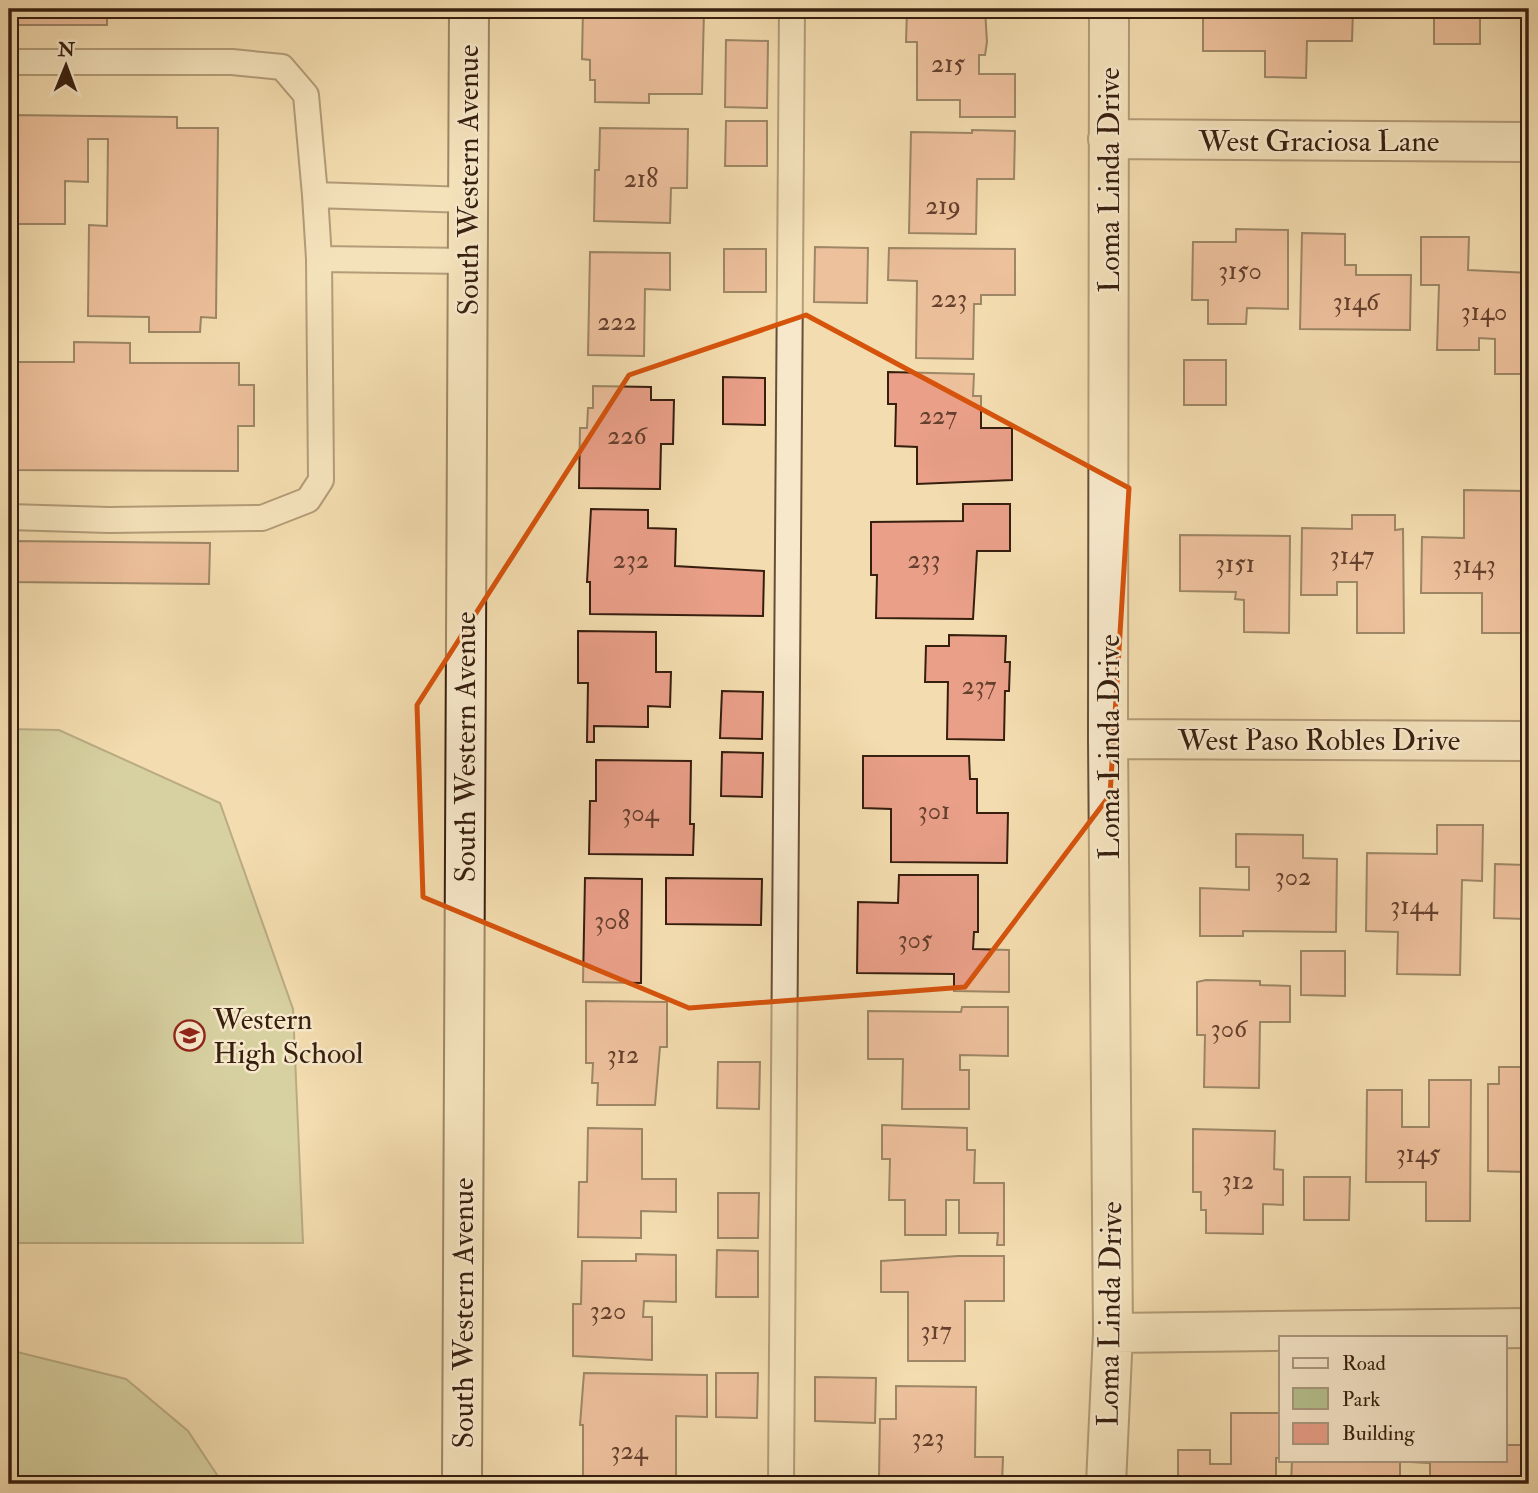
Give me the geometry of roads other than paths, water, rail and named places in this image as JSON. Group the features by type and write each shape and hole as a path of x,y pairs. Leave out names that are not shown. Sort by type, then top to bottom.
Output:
{"street":[{"name":"South Western Avenue","path":"462,1484 468,9"},
{"name":"Loma Linda Drive","path":"1106,1484 1113,1333 1108,739 1110,9"},
{"name":"West Graciosa Lane","path":"1108,139 1529,142"},
{"name":"West Paso Robles Drive","path":"1108,739 1529,741"},
{"path":"1113,1333 1529,1328"}],"lane":[{"path":"781,1484 792,9"},
{"path":"9,62 232,62 282,67 306,95 316,195 321,480 308,500 261,518 109,520 9,517"},
{"path":"316,195 468,200"},
{"path":"318,259 468,261"}],"place":[{"name":"Western High School","path":"190,1036"}]}
